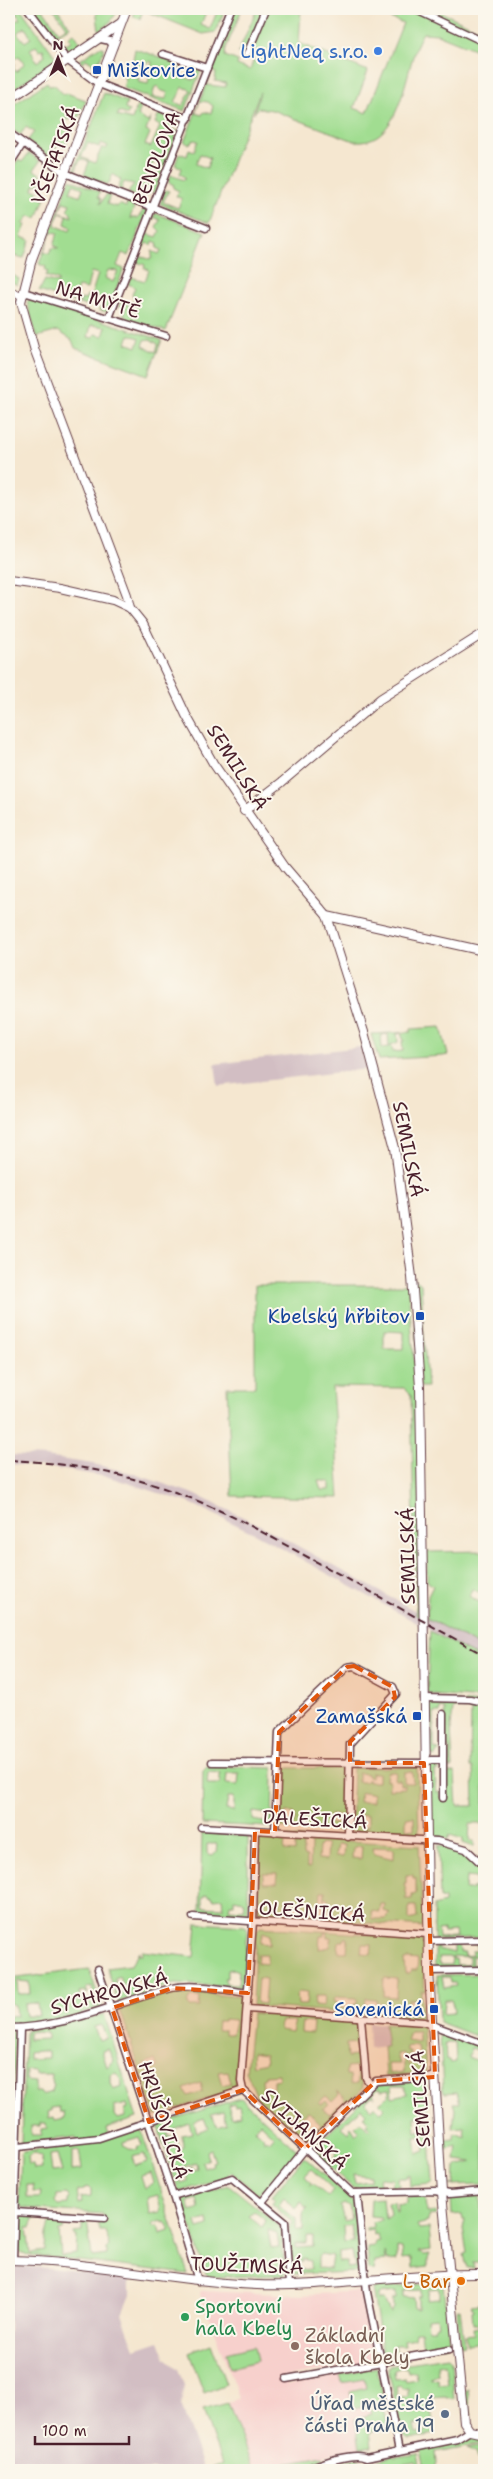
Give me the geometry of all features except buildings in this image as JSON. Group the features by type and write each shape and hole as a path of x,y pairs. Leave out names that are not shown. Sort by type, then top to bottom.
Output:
{"street":[{"path":"28,9 67,60 99,84 188,119"},
{"name":"VŠETATSKÁ","path":"21,296 32,259 127,9"},
{"name":"BENDLOVA","path":"110,318 230,9"},
{"path":"247,54 266,9"},
{"path":"414,9 484,42"},
{"path":"9,100 119,26"},
{"path":"101,39 108,40 113,47"},
{"path":"9,44 9,54"},
{"path":"163,54 207,68"},
{"path":"9,133 65,173 206,228"},
{"path":"9,165 22,144"},
{"path":"9,290 21,296"},
{"name":"NA MÝTĚ","path":"21,296 27,293 166,336"},
{"name":"SEMILSKÁ","path":"21,296 22,312 130,608 142,624 186,715 244,811 285,867 327,916 364,1032 396,1148 412,1277 420,1387 424,1554 424,1763 429,1971 434,2077 449,2274 464,2422 470,2431"},
{"path":"9,581 60,588 113,600 130,608"},
{"path":"244,811 282,782 380,699 484,633"},
{"path":"327,916 484,950"},
{"path":"275,1832 279,1732 347,1667 354,1666 393,1687 396,1694 351,1741 348,1836"},
{"path":"424,1698 470,1699 484,1702"},
{"path":"442,1714 443,1798"},
{"path":"212,1762 424,1763 431,1760 442,1760"},
{"name":"DALEŠICKÁ","path":"201,1827 442,1842 466,1850 484,1866"},
{"name":"SVIJANSKÁ","path":"255,1831 253,1922 241,2081 243,2090 352,2193 484,2191"},
{"name":"OLEŠNICKÁ","path":"193,1917 428,1938 484,1940"},
{"name":"HRUŠOVICKÁ","path":"98,1969 173,2196 198,2281"},
{"path":"429,1971 484,1970 484,1983"},
{"name":"SYCHROVSKÁ","path":"9,2028 70,2020 173,1988 209,1988 248,1993"},
{"path":"247,2009 431,2024 484,2044"},
{"path":"361,2018 366,2078 371,2085"},
{"path":"11,2260 15,2212 20,2028"},
{"path":"262,2202 304,2149 371,2085 376,2082 434,2077"},
{"path":"9,2148 99,2138 243,2090"},
{"path":"173,2196 232,2178 285,2222 290,2285"},
{"path":"357,2194 366,2280 399,2451"},
{"path":"15,2212 104,2218"},
{"name":"TOUŽIMSKÁ","path":"11,2260 81,2265 198,2281 290,2285 449,2274 484,2274"},
{"path":"286,2379 449,2350"},
{"path":"306,2469 325,2462 357,2456 366,2458 456,2439 470,2431 484,2434"}],"highlighted area":[{"path":"354,1666 393,1687 395,1697 350,1742 350,1763 424,1763 435,2077 376,2081 305,2149 243,2090 149,2122 112,2008 173,1988 248,1993 255,1831 275,1832 279,1732 347,1667"}],"shaded area":[{"path":"361,1047 367,1069 218,1086 215,1064"},
{"path":"9,1455 46,1457 93,1464 128,1472 194,1494 258,1524 484,1649 484,1660 254,1533 190,1503 109,1477 45,1467 9,1464"},
{"path":"368,2022 384,2024 387,2047 369,2049"},
{"path":"9,2266 125,2276 130,2279 130,2295 122,2314 135,2349 159,2341 166,2359 178,2369 184,2385 181,2405 204,2470 9,2470"},
{"path":"201,2291 302,2295 360,2291 374,2361 286,2377 288,2385 377,2367 388,2429 370,2432 372,2446 253,2470 228,2403 239,2398 200,2294"}],"green space":[{"path":"14,9 21,9 57,59 9,92 9,58 14,47 9,38 9,16 13,22 20,19","holes":["25,27 31,38 25,42 17,33","36,46 39,50 43,49 45,56 37,62 30,49","19,56 24,64 16,72 13,67 15,65 13,60"]},
{"path":"34,9 43,9 59,32 67,27 54,9 58,9 70,27 55,36"},
{"path":"96,9 119,9 111,21 99,31"},
{"path":"134,9 207,9 201,25 210,29 218,9 225,9 216,32 203,34 143,10 140,19 134,17"},
{"path":"236,9 242,9 226,48 225,56 238,61 237,65 250,70 254,59 238,53 257,9 301,9 299,43 368,71 354,108 367,113 403,23 366,9 442,9 441,12 484,32 484,53 437,34 423,33 416,46 393,117 384,130 371,139 354,141 272,110 258,108 254,113 260,92 209,223 160,204 165,190 169,191 163,202 178,208 182,199 176,196 179,191 168,182 171,175 184,180 185,177 180,174 182,168 175,165 179,153 187,156 189,149 194,151 198,141 194,140 189,144 184,142 195,113 202,115 204,112 211,113 213,106 208,102 200,101","holes":["212,71 216,73 215,81 226,83 226,87 207,85","200,154 210,158 207,168 196,164"]},
{"path":"74,33 81,44 69,51 64,45 71,41 69,37"},
{"path":"99,47 103,47 104,51 96,66 86,59 82,64 80,60"},
{"path":"135,49 201,70 185,111 123,88 126,78 120,75 123,68 131,70","holes":["149,61 152,62 148,84 138,82 139,78 133,77 134,72 140,73 142,63 148,63","180,66 196,72 193,80 177,74","158,86 160,90 168,93 166,99 152,97 155,87","183,87 191,90 183,106 175,102"]},
{"path":"47,82 50,86 55,85 64,95 66,93 86,100 78,119 73,117 69,120 65,119 63,124 73,129 66,145 59,142 51,158 27,141 34,132 26,127 20,135 9,127 9,117 13,111 10,107"},
{"path":"104,93 127,102 125,109 129,111 127,115 119,112 117,116 132,120 137,106 141,107 138,116 148,122 151,117 146,131 150,133 145,145 151,147 160,126 155,123 159,114 176,121 171,129 178,131 154,193 150,191 148,195 144,191 141,198 128,193 134,184 124,182 121,190 118,188 121,180 113,174 108,185 84,175 89,162 82,159 75,172 74,170","holes":["88,143 99,147 101,143 108,146 106,149 102,147 95,163 81,157","154,162 162,165 155,178 147,174"]},
{"path":"29,153 40,161 34,170 43,176 39,185 35,184 33,189 38,191 37,195 45,198 37,218 29,216 23,224 26,225 21,237 30,240 24,258 14,256 10,273 19,279 17,285 9,280 9,188 14,191 16,189 9,183 9,173 18,160 22,162"},
{"path":"70,179 100,192 98,197 101,199 100,204 107,194 110,195 107,204 117,207 119,204 126,207 128,202 135,205 130,218 138,218 144,209 147,211 129,256 122,253 117,266 124,269 107,312 99,310 102,300 98,297 97,300 92,299 89,307 39,291 45,280 58,283 58,280 46,276 48,271 45,270 46,267 39,264","holes":["73,184 83,188 80,196 70,192","63,202 70,204 67,210 72,217 59,212","60,213 67,216 65,224 71,227 70,231 56,226 55,222","51,232 58,233 54,245 59,248 52,248 49,254 44,252","108,270 118,271 113,282 105,278","91,272 98,274 91,296 87,295 85,300 81,299 80,303 73,301 78,287 87,289"]},
{"path":"155,213 205,232 166,331 129,320 124,315 125,308 119,306 121,302 130,305 135,297 132,295 135,287 128,284 131,277 145,281 149,270 144,268 145,265 137,262 139,256 149,259 152,258 152,251 159,254 161,250 157,248 158,243 153,241 152,245 146,243 144,248 142,247","holes":["154,217 160,220 156,227 160,231 157,237 148,234"]},
{"path":"31,298 162,340 148,375 75,348 72,340 58,331 37,337 27,302","holes":["91,325 106,327 103,336 95,334 93,338 88,337","129,335 140,338 137,347 126,343","150,339 158,344 156,352 143,346 145,340"]},
{"path":"441,1027 448,1055 379,1060 371,1034 411,1032 411,1029","holes":["401,1033 404,1041 402,1041 403,1051 393,1052 391,1045 398,1042 397,1034","388,1034 389,1047 382,1048 381,1035"]},
{"path":"412,1277 421,1284 427,1387 420,1387"},
{"path":"255,1285 408,1285 419,1421 423,1618 416,1614 411,1395 404,1388 332,1387 340,1498 232,1496 227,1387 255,1387","holes":["384,1331 404,1332 404,1349 384,1349","318,1481 330,1481 330,1490 321,1490"]},
{"path":"484,1551 484,1636 481,1642 484,1644 484,1649 427,1618 428,1596 433,1586 427,1581 427,1552","holes":["472,1589 483,1594 479,1602 469,1596"]},
{"path":"430,1631 484,1660 484,1699 432,1695 427,1692"},
{"path":"435,1701 459,1702 460,1708 453,1709 451,1727 453,1768 447,1768 445,1764 450,1763 449,1747 445,1747 445,1709 440,1708 440,1713 434,1713 434,1749 439,1750 435,1757 428,1753 430,1740 432,1740 432,1719 430,1719 427,1706"},
{"path":"464,1702 480,1704 479,1709 484,1711 484,1824 470,1824 469,1841 474,1841 474,1847 463,1843 463,1839 450,1835 448,1839 435,1837 430,1832 427,1768 432,1763 437,1765 439,1770 435,1770 436,1792 440,1792 441,1798 447,1798 446,1773 455,1773 457,1806 474,1806 473,1768 470,1768 471,1710 463,1709"},
{"path":"207,1766 273,1768 272,1827 202,1824 203,1770","holes":["208,1772 220,1773 220,1784 207,1784","227,1773 239,1773 238,1785 226,1784","228,1797 234,1797 234,1811 226,1810","253,1812 269,1814 268,1823 253,1820"]},
{"path":"417,1767 419,1835 351,1831 353,1768","holes":["387,1772 396,1772 395,1780 400,1780 400,1785 404,1785 404,1788 389,1789 389,1780 386,1780","404,1772 412,1772 413,1783 404,1783","358,1773 367,1774 368,1777 371,1777 371,1773 378,1773 378,1782 368,1782 368,1779 365,1782 358,1782","360,1793 373,1794 373,1802 359,1802","357,1814 368,1815 368,1827 356,1826","414,1817 414,1830 406,1829 406,1818"]},
{"path":"281,1768 345,1768 344,1831 280,1828","holes":["285,1813 294,1813 296,1819 294,1823 285,1823","329,1815 339,1815 339,1824 329,1824"]},
{"path":"202,1833 248,1836 248,1915 200,1911","holes":["207,1844 217,1844 216,1853 212,1855 207,1853","207,1894 214,1899 222,1898 223,1908 203,1907 203,1897","234,1899 244,1901 243,1910 229,1909 230,1904 234,1904"]},
{"path":"261,1836 419,1845 423,1927 258,1915 259,1838","holes":["285,1842 295,1843 295,1852 284,1851","303,1842 311,1843 310,1868 307,1867 307,1857 303,1856","321,1844 327,1845 326,1860 318,1859","337,1844 344,1845 343,1857 335,1857","362,1846 361,1859 352,1858 353,1848","373,1847 394,1848 394,1859 374,1854","263,1873 278,1873 277,1883 263,1883","406,1875 413,1875 413,1878 416,1878 416,1894 412,1895 412,1899 405,1899 407,1896 404,1883 406,1883","321,1891 325,1891 324,1908 325,1898 329,1898 327,1909 333,1909 331,1916 312,1915 314,1906 320,1906","296,1897 302,1901 302,1906 305,1907 303,1914 286,1913 288,1900 293,1900 293,1906 295,1906","381,1904 385,1904 384,1911 390,1913 387,1919 372,1919 371,1911 380,1912","409,1906 416,1906 417,1918 409,1920","343,1908 359,1909 357,1918 343,1915"]},
{"path":"438,1845 463,1854 484,1872 484,1928 482,1928 482,1937 484,1937 434,1940 434,1906 444,1903 444,1899 440,1898","holes":["466,1877 476,1878 475,1887 472,1890 465,1890","444,1929 444,1932 455,1931 456,1937 439,1938 438,1930"]},
{"path":"197,1923 245,1926 247,1929 242,1987 174,1984 118,2002 107,1968 131,1965 139,1951 139,1954 142,1954 142,1951 194,1957","holes":["234,1969 239,1971 238,1984 227,1984 224,1978 227,1978 227,1970","120,1977 125,1989 127,1988 129,1993 126,1994 125,1991 119,1993 115,1979","133,1977 135,1981 137,1979 143,1982 143,1989 135,1991 129,1979"]},
{"path":"260,1927 422,1938 425,1990 421,1990 422,2018 252,2006 256,1931","holes":["263,1932 270,1935 269,1944 260,1943","324,1932 327,1933 327,1937 331,1937 330,1947 319,1949 320,1936 324,1936","345,1938 348,1938 347,1952 338,1952 339,1941 344,1941","362,1944 372,1944 371,1954 361,1953","258,1954 267,1954 267,1964 257,1963","404,1960 418,1960 417,1970 411,1970 410,1973 405,1973","258,1978 266,1979 264,2004 256,2003","384,1978 397,1979 396,1997 383,1996","297,1993 307,1993 306,2005 298,2005","315,1996 324,1996 323,2007 314,2006","336,1997 357,1999 354,2009 336,2008 336,2002 333,2002","366,1998 376,1999 376,2002 381,2003 381,2011 365,2008","416,1999 417,2013 409,2014 408,2000"]},
{"path":"484,1943 482,1944 484,1957 472,1956 472,1965 482,1965 484,1961 484,1967 435,1968 435,1944","holes":["454,1944 454,1953 438,1949 438,1945","459,1944 477,1944 477,1951 472,1951 472,1955 464,1956 465,1952 460,1952","453,1956 469,1957 469,1965 457,1965 456,1959 453,1959","439,1957 452,1957 451,1965 440,1965"]},
{"path":"89,1969 102,2007 81,2013 83,2020 104,2014 137,2118 106,2128 109,2137 140,2126 188,2274 22,2254 18,2251 21,2216 39,2217 34,2219 31,2228 27,2228 30,2253 45,2251 46,2234 51,2218 71,2220 65,2222 63,2230 59,2231 61,2256 76,2254 77,2236 74,2236 74,2233 82,2232 82,2220 87,2220 92,2257 107,2255 107,2249 110,2246 105,2231 100,2231 98,2219 104,2219 103,2214 24,2208 19,2205 21,2154 23,2152 79,2145 76,2137 21,2143 25,2033 27,2030 49,2026 49,2019 9,2024 9,2016 16,2017 15,2005 9,2003 10,1979","holes":["17,1981 29,1982 30,1994 18,1994","92,1986 94,1999 85,2002 81,2001 79,1993 84,1991 88,1994 86,1988","24,2004 37,2004 39,2016 26,2016","101,2025 107,2038 99,2040 94,2027","28,2033 47,2033 47,2039 28,2040","108,2049 114,2061 107,2067 102,2051","48,2051 48,2058 29,2059 29,2053","26,2070 35,2071 35,2074 51,2074 53,2084 51,2092 42,2095 40,2092 35,2092 35,2082 26,2081","116,2073 121,2080 122,2086 113,2089 110,2084 110,2075","127,2104 128,2108 125,2109 125,2117 117,2119 114,2115 114,2107","59,2107 60,2112 64,2112 65,2118 55,2120 54,2117 49,2118 48,2112 51,2111 51,2108","40,2123 46,2123 47,2128 41,2129 41,2135 32,2135 31,2126 40,2126","139,2137 142,2145 137,2147 138,2150 129,2149 124,2146 123,2142","79,2151 82,2169 72,2170 72,2152","34,2154 41,2156 42,2169 34,2170 33,2165 29,2165 28,2157","57,2154 62,2171 52,2172 50,2155","144,2154 147,2162 135,2166 132,2157","151,2173 154,2183 145,2188 141,2176","27,2185 34,2185 33,2192 41,2192 40,2198 27,2198","86,2187 91,2189 91,2196 81,2197 82,2203 79,2204 77,2191 84,2190","67,2194 70,2199 68,2204 58,2205 55,2202 57,2195","158,2195 161,2212 149,2214 147,2198","162,2220 163,2223 166,2222 169,2226 169,2231 160,2234 158,2225 155,2227 153,2223"]},
{"path":"479,1974 482,1979 482,2018 484,2018 484,2024 481,2024 478,2032 484,2034 484,2039 439,2022 437,1975","holes":["442,1977 450,1977 451,1983 455,1983 456,1986 444,1988","444,2000 451,2000 454,2008 453,2013 443,2014"]},
{"path":"176,1991 242,1997 235,2090 155,2116 120,2009","holes":["191,1997 200,1997 199,2007 190,2007 188,2004","224,2019 235,2020 232,2034 224,2034 224,2030 217,2030 218,2021 224,2021","155,2060 158,2068 147,2072 143,2065","228,2071 231,2083 222,2085 218,2072","201,2083 203,2091 188,2096 184,2089"]},
{"path":"252,2013 357,2022 363,2088 306,2145 259,2102 246,2071","holes":["281,2021 295,2021 292,2032 280,2030","302,2022 313,2023 312,2033 301,2032","355,2043 356,2056 347,2057 346,2044","252,2052 265,2054 266,2062 253,2065","357,2067 358,2083 351,2084 350,2075 346,2075 346,2068","279,2074 279,2079 273,2080 273,2090 263,2091 262,2079 265,2078 265,2075","337,2091 344,2096 345,2100 330,2114 323,2109 329,2104 326,2101 322,2104 319,2102 326,2096 332,2101 339,2094","309,2112 321,2124 312,2133 300,2117","291,2113 299,2121 293,2128 285,2119"]},
{"path":"384,2024 423,2026 426,2072 386,2077 384,2047 387,2047","holes":["410,2032 419,2032 419,2043 407,2041","407,2047 418,2047 420,2059 411,2061 411,2064 408,2065 407,2055 410,2055 410,2051 407,2051","404,2053 404,2072 389,2074 388,2064 400,2064 397,2054"]},
{"path":"9,2031 12,2031 15,2035 12,2144 9,2145 9,2090 11,2090 11,2082 9,2082 9,2052 11,2041 9,2040"},
{"path":"440,2032 484,2047 484,2184 455,2185 456,2166 473,2162 455,2160 457,2145 446,2149 446,2140 455,2139 455,2133 465,2137 464,2127 453,2128 455,2109 453,2103 460,2103 457,2092 445,2093 443,2090","holes":["455,2042 456,2062 450,2063 449,2060 446,2060 445,2044","471,2048 481,2051 478,2061 468,2057"]},
{"path":"424,2081 426,2083 433,2182 431,2184 410,2186 409,2175 407,2175 407,2178 398,2178 399,2186 391,2187 393,2179 380,2178 378,2180 380,2187 353,2188 311,2150 378,2085","holes":["391,2086 404,2086 407,2094 392,2097","378,2089 381,2091 389,2090 389,2096 379,2103 384,2108 380,2112 374,2106 371,2109 365,2103 372,2096 375,2097 373,2094","361,2108 366,2113 363,2116 369,2122 367,2124 370,2129 361,2122 355,2127 359,2131 356,2135 351,2127 348,2133 341,2127","415,2117 423,2117 424,2129 416,2132","424,2136 425,2151 417,2154 415,2137","322,2143 329,2150 335,2143 339,2146 335,2150 337,2152 334,2158 329,2160 317,2149","353,2174 370,2176 370,2181 355,2183"]},
{"path":"241,2098 299,2152 266,2191 262,2189 258,2194 231,2172 226,2177 179,2192 157,2124","holes":["234,2103 235,2106 239,2105 241,2115 232,2117 228,2105","223,2111 227,2124 218,2127 211,2114","204,2118 208,2128 197,2132 194,2122","189,2123 192,2133 182,2135 183,2147 180,2149 176,2137 168,2137 168,2131","260,2123 274,2136 269,2142 266,2139 264,2141 263,2136 255,2129","211,2150 215,2161 212,2162 213,2165 204,2168 202,2162 209,2159 207,2152","196,2163 197,2169 193,2170 192,2167 187,2169 188,2181 181,2183 177,2169"]},
{"path":"9,2151 12,2153 9,2251"},
{"path":"304,2157 354,2202 359,2272 293,2274 289,2228 292,2222 272,2204 275,2199 272,2196","holes":["311,2169 334,2190 328,2197 313,2184 309,2186 311,2183 305,2176","284,2198 296,2208 301,2202 308,2208 303,2215 303,2230 296,2230 296,2219 279,2205","345,2204 349,2206 351,2219 344,2221 340,2206","351,2225 353,2242 344,2243 343,2226","306,2236 313,2236 313,2246 296,2247 296,2243 306,2243","352,2251 355,2267 347,2268 347,2262 338,2262 338,2253","321,2254 332,2256 330,2269 318,2268 318,2257","302,2259 311,2261 311,2269 298,2270 297,2262 302,2262"]},
{"path":"229,2185 281,2227 285,2275 210,2277 206,2275 182,2199","holes":["197,2199 199,2208 191,2212 188,2202","254,2211 266,2221 262,2227 248,2216","208,2219 209,2226 198,2229 196,2222","268,2230 277,2233 279,2248 271,2249"]},
{"path":"484,2194 480,2196 481,2209 484,2209 484,2259 481,2259 481,2262 473,2262 474,2268 467,2268 464,2254 467,2253 463,2229 465,2219 463,2219 462,2214 452,2215 451,2197"},
{"path":"425,2196 426,2213 436,2212 436,2215 428,2216 428,2222 417,2225 419,2229 429,2228 431,2250 419,2252 424,2255 430,2254 428,2266 413,2268 412,2258 403,2259 402,2248 397,2247 397,2260 388,2261 385,2253 386,2261 375,2262 374,2271 369,2270 367,2248 374,2247 375,2242 380,2241 377,2234 374,2235 373,2230 366,2231 366,2228 373,2227 372,2222 381,2220 380,2217 370,2216 371,2199 383,2198 385,2219 390,2215 388,2203 394,2202 395,2212 397,2212 397,2203 399,2205 406,2203 406,2197"},
{"path":"440,2283 443,2285 449,2342 446,2345 423,2349 421,2331 416,2331 415,2338 403,2340 404,2345 394,2345 396,2353 383,2354 372,2288","holes":["439,2288 439,2299 427,2300 429,2289","421,2290 421,2296 418,2296 418,2309 414,2308 413,2298 404,2297 404,2291","396,2292 396,2299 393,2299 393,2308 390,2312 384,2300 378,2300 378,2294","437,2317 438,2326 435,2326 435,2329 428,2329 427,2318"]},
{"path":"484,2303 484,2342 467,2344 465,2335 474,2334 473,2328 479,2327 478,2324 473,2324 472,2311 474,2310 471,2305"},
{"path":"460,2308 464,2344 460,2345 457,2309"},
{"path":"211,2344 226,2384 204,2393 189,2353"},
{"path":"254,2346 257,2361 230,2368 226,2353"},
{"path":"448,2357 451,2360 454,2400 445,2397 429,2398 435,2434 409,2439 402,2434 389,2366","holes":["445,2364 447,2383 439,2384 438,2378 431,2379 431,2377 438,2374 437,2365","403,2367 407,2368 408,2372 415,2371 416,2379 406,2381 405,2378 395,2379 394,2370","396,2387 408,2388 408,2396 398,2398","424,2423 427,2431 416,2433 414,2425"]},
{"path":"377,2367 388,2429 370,2432 372,2446 360,2448 355,2419 372,2414 369,2405 353,2408 350,2392 366,2388 364,2379 342,2383 340,2374"},
{"path":"468,2389 471,2415 467,2416 464,2391"},
{"path":"228,2403 253,2469 323,2456 323,2459 291,2470 214,2470 212,2468 222,2464 203,2410"},
{"path":"471,2437 480,2437 480,2439 484,2439 484,2443 436,2452 437,2464 435,2468 437,2470 425,2470 421,2450 460,2442"},
{"path":"484,2445 484,2463 477,2459 477,2453 468,2448"},
{"path":"418,2454 421,2470 418,2470 416,2462 373,2470 372,2461 393,2455 394,2457"},
{"path":"357,2458 362,2461 363,2470 310,2470 341,2466 344,2461"}],"railway":[{"path":"9,1460 60,1464 110,1473 183,1495 253,1527 484,1655"}],"place":[{"name":"LightNeq s.r.o.","path":"378,51"},
{"name":"Miškovice","path":"97,70"},
{"name":"Kbelský hřbitov","path":"420,1316"},
{"name":"Zamašská","path":"417,1716"},
{"name":"Sovenická","path":"434,2009"},
{"name":"L Bar","path":"461,2281"},
{"name":"Sportovní hala Kbely","path":"185,2317"},
{"name":"Základní škola Kbely","path":"295,2346"},
{"name":"Úřad městské části Praha 19","path":"445,2414"}]}
